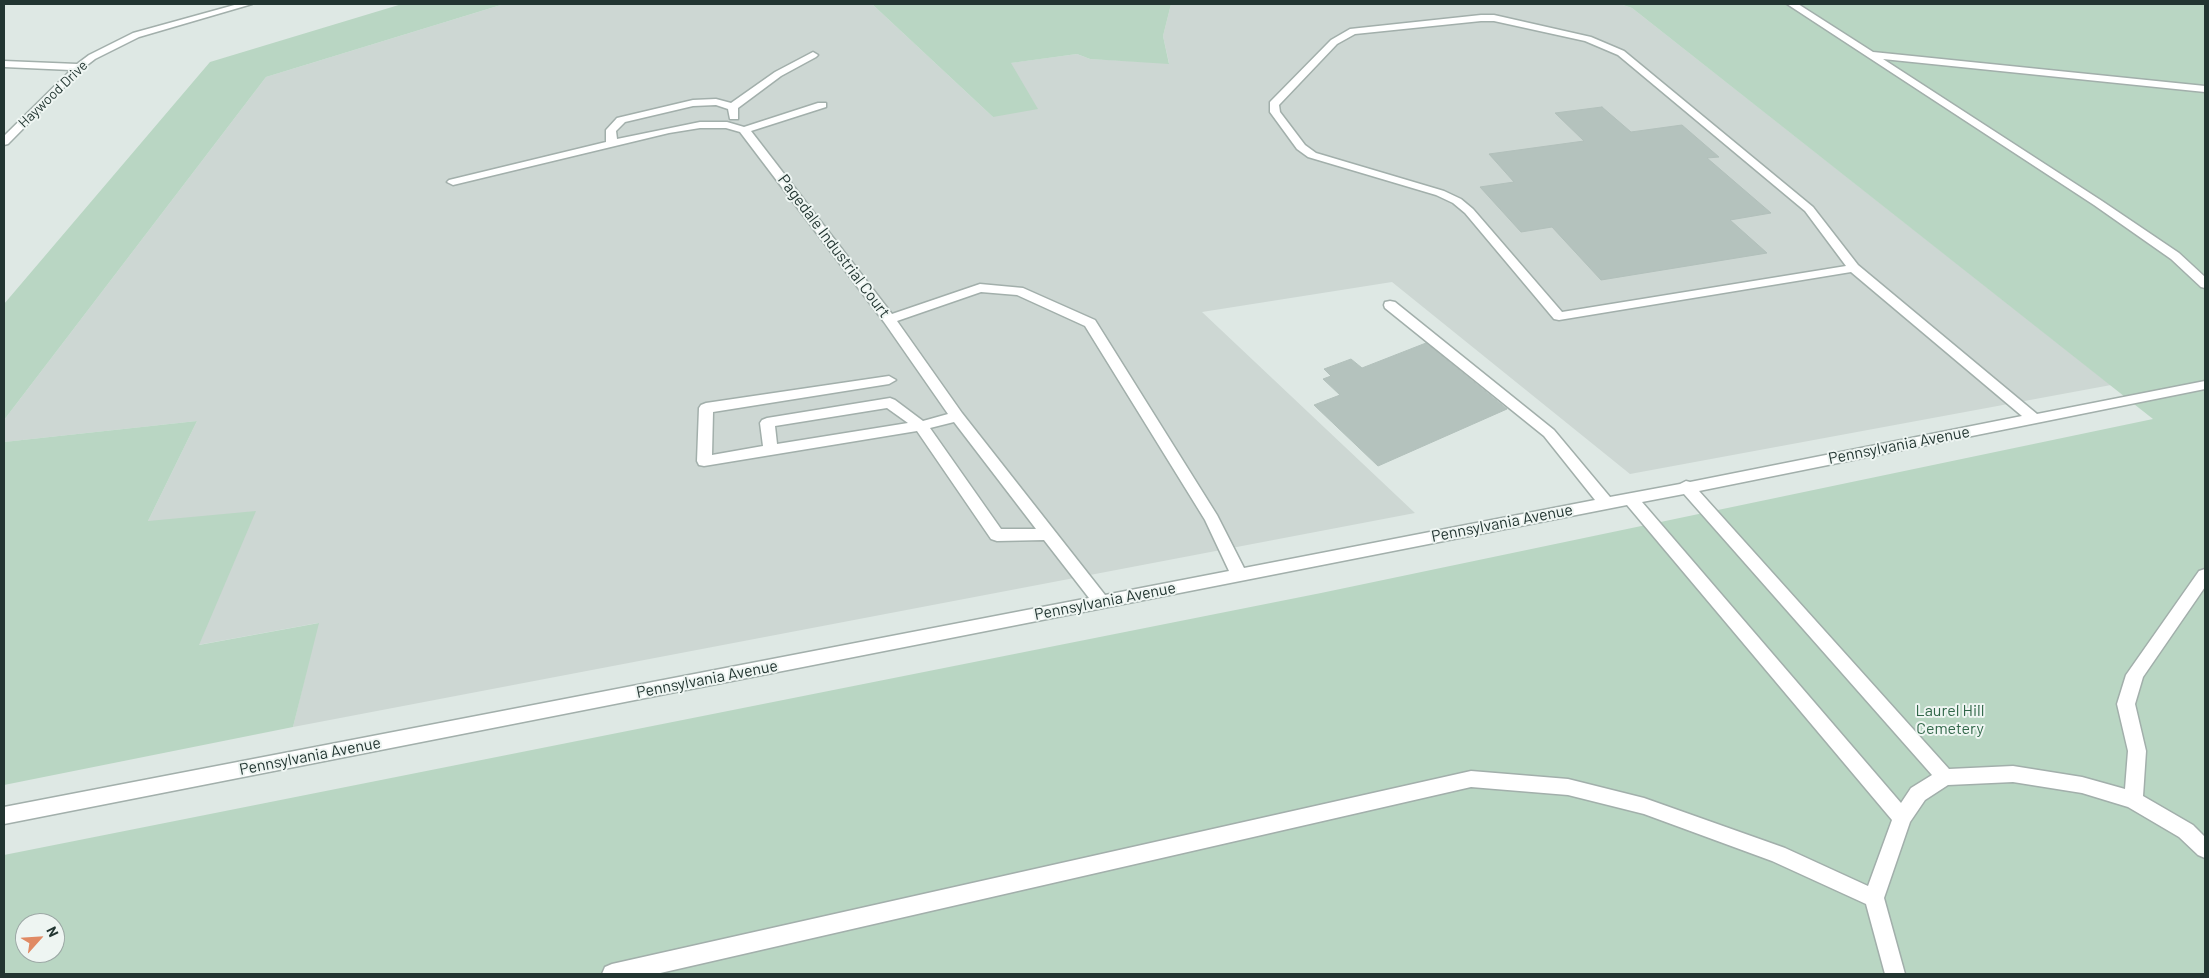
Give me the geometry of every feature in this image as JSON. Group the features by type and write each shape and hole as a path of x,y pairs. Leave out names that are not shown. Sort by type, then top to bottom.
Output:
{"street":[{"name":"Haywood Drive","path":"4,142 79,67 92,57 136,35 247,4"},
{"path":"1792,4 2098,203 2175,256 2205,284"},
{"path":"1854,268 1559,316 1469,211 1457,200 1440,193 1312,155 1301,147 1275,112 1274,104 1334,42 1353,31 1494,18 1607,46 1620,53 1809,209 1854,268 2033,418"},
{"path":"733,107 778,74 813,55"},
{"path":"1870,55 2205,89"},
{"path":"4,64 79,67"},
{"path":"612,144 610,130 621,120 692,103 716,102 733,107"},
{"path":"453,182 700,125 727,126 740,129 822,105"},
{"path":"733,107 740,129"},
{"name":"Pagedale Industrial Court","path":"740,129 772,164 889,319 957,416 1101,602"},
{"path":"889,319 980,288 1019,291 1090,323 1212,519 1239,575"},
{"path":"1390,305 1549,433 1606,503"},
{"path":"889,380 706,408 704,461 922,426 957,416"},
{"name":"Pennsylvania Avenue","path":"4,816 2205,384"},
{"path":"791,395 794,418"},
{"path":"771,450 767,423 890,403 922,426 997,536 1050,534"},
{"path":"1686,486 1945,777"},
{"path":"1630,498 1902,818"},
{"path":"2133,800 2137,751 2126,704 2136,675 2205,575"},
{"path":"1895,974 1874,898 1902,818 1918,794 1945,777 2013,774 2082,785 2133,800 2186,831 2205,848"},
{"path":"612,974 1471,779 1568,787 1644,806 1778,854 1874,898"}],"shaded area":[{"path":"504,4 872,4 993,117 1010,63 1077,54 1090,59 1169,63 1163,36 1171,4 1620,4 1632,8 2111,385 1630,474 1392,282 1202,312 1415,513 293,727 318,623 198,645 148,521 197,421 4,442 4,420 266,77"}],"green space":[{"path":"402,4 504,4 266,77 4,420 4,304 210,62"},
{"path":"872,4 1171,4 1163,36 1169,64 1090,59 1077,54 1011,63 1038,109 993,117"},
{"name":"Laurel Hill Cemetery","path":"1620,4 2205,4 2205,974 4,974 4,855 1321,593 2153,419 1632,8"},
{"path":"197,421 148,521 256,511 199,645 319,623 293,727 4,785 4,442"}],"building":[{"path":"1602,107 1631,132 1682,125 1719,157 1707,158 1771,213 1730,220 1767,253 1601,280 1552,227 1521,232 1480,187 1514,182 1489,154 1584,141 1555,113"},
{"path":"1426,343 1507,409 1378,466 1314,405 1340,395 1323,379 1331,376 1324,369 1351,359 1362,368"}]}
